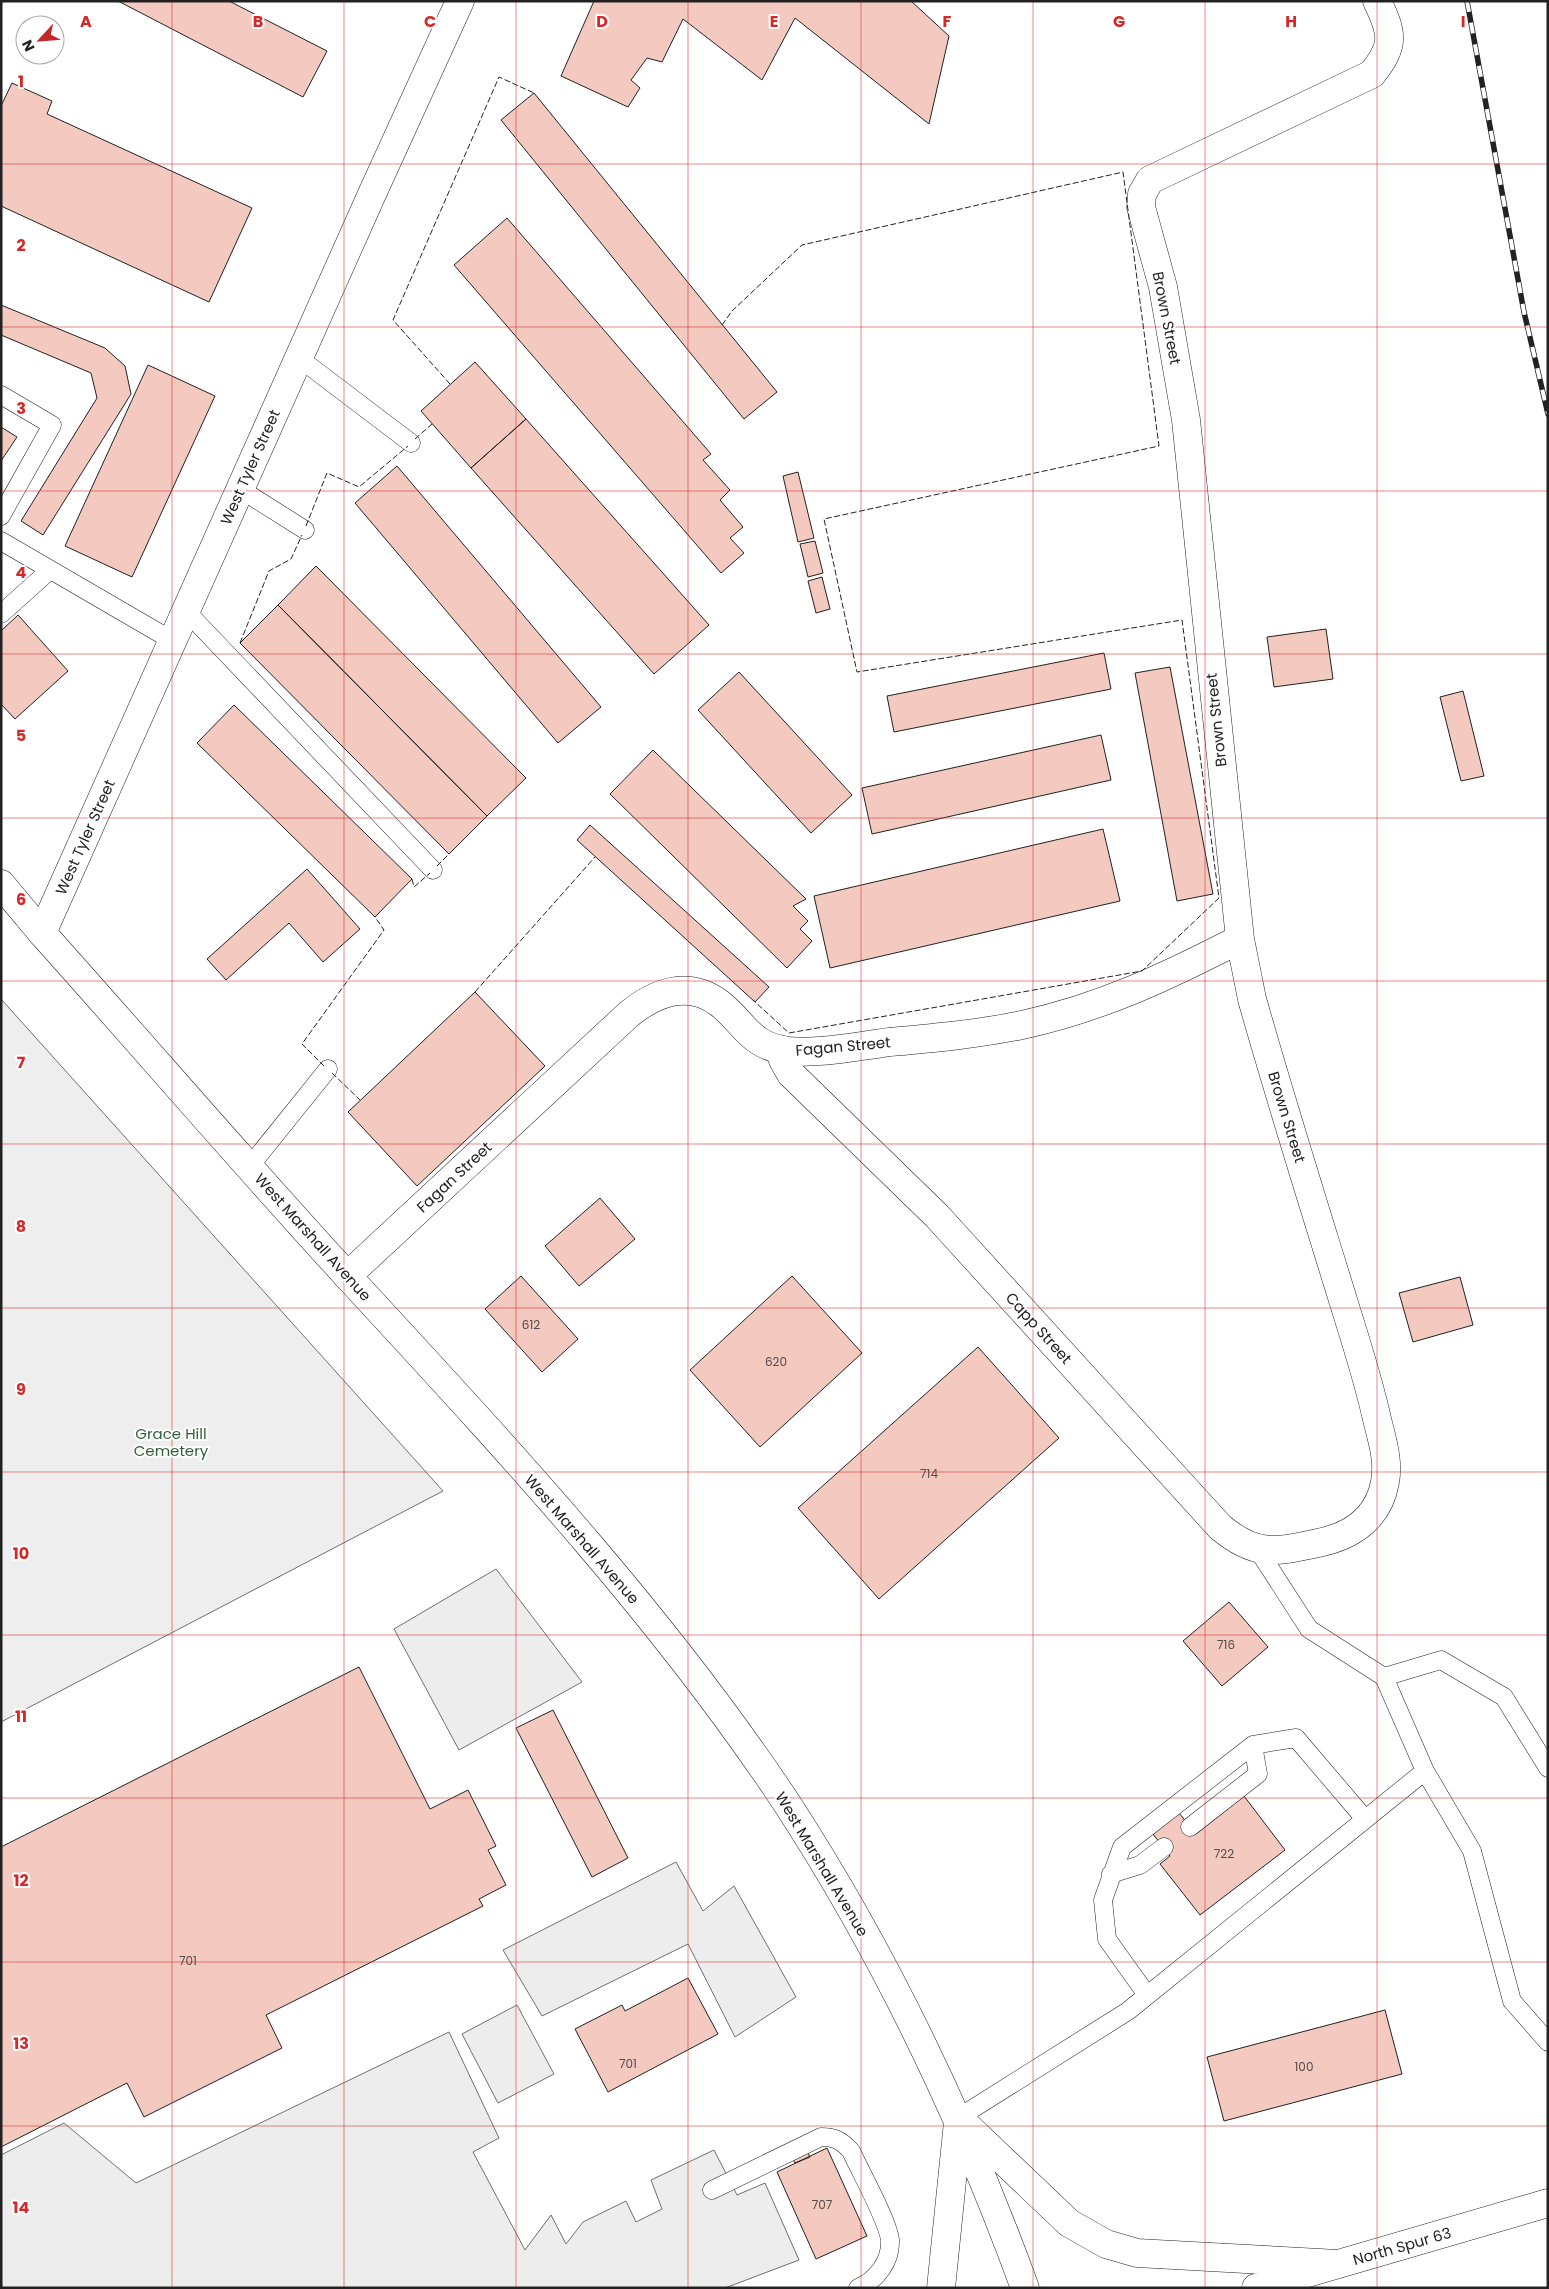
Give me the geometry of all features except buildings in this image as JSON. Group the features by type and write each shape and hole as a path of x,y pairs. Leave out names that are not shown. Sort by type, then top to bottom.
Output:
{"street":[{"name":"West Tyler Street","path":"42,933 460,1"},
{"name":"Brown Street","path":"1325,1542 1354,1531 1368,1520 1378,1504 1385,1482 1387,1459 1369,1385 1252,999 1240,939 1186,420 1163,287 1144,219 1142,194 1150,180 1164,172 1372,74 1384,58 1391,37 1377,1"},
{"name":"West Marshall Avenue","path":"1,884 42,933 347,1276 495,1438 596,1554 672,1646 741,1738 789,1808 860,1923 899,1996 958,2118 1025,2288"},
{"name":"Fagan Street","path":"347,1276 629,1014 656,996 680,991 704,995 719,1003 760,1043 779,1049 814,1051 940,1037 1027,1024 1141,988 1240,939"},
{"name":"Capp Street","path":"779,1049 783,1060 792,1074 937,1216 1220,1528 1236,1540 1258,1550 1300,1547 1325,1542"},
{"path":"958,2118 1069,2222 1106,2244 1137,2253 1338,2264"},
{"path":"941,2288 958,2118"},
{"name":"North Spur 63","path":"1256,2288 1548,2203"},
{"path":"1313,2288 1338,2264"}],"lane":[{"path":"299,358 411,443"},
{"path":"1,395 52,425 1,516"},
{"path":"240,489 305,530"},
{"path":"1,541 173,641"},
{"path":"1,614 50,570"},
{"path":"186,611 433,870"},
{"path":"250,1166 328,1069"},
{"path":"1258,1550 1309,1629 1384,1677 1425,1771 1472,1851 1512,2001 1548,2042"},
{"path":"1384,1677 1441,1660 1504,1697 1548,1768"},
{"path":"1147,1996 1107,1940 1103,1900 1122,1848 1253,1745 1296,1738 1365,1819"},
{"path":"1190,1827 1258,1774 1253,1745"},
{"path":"958,2118 1128,2011 1425,1771"},
{"path":"1111,1874 1140,1865 1164,1847"},
{"path":"712,2190 821,2138 833,2137 845,2144 851,2151 886,2225 890,2239 885,2263 879,2274 870,2282 858,2288"}],"green space":[{"name":"Grace Hill Cemetery","path":"1,999 443,1491 1,1722"}],"shaded area":[{"path":"496,1569 582,1682 459,1750 394,1629"},
{"path":"676,1862 703,1911 734,1886 796,1997 735,2037 688,1944 542,2016 503,1950"},
{"path":"517,2005 554,2074 498,2103 462,2034"},
{"path":"449,2032 499,2138 473,2152 525,2250 551,2215 566,2244 583,2222 626,2201 636,2222 662,2209 651,2180 714,2150 737,2195 765,2183 799,2260 725,2288 1,2288 1,2155 64,2123 136,2183"}],"railway":[{"path":"1467,1 1524,312 1548,414"}],"fence":[{"path":"450,384 393,320 499,77 534,93"},
{"path":"722,325 732,311 802,245 1123,172 1159,446 824,519 857,672 1182,620 1219,898 1142,971 789,1033 753,1000"},
{"path":"415,439 432,424"},
{"path":"306,526 327,473 359,487 408,446"},
{"path":"240,643 269,571 291,559 302,535"},
{"path":"437,866 449,854"},
{"path":"475,992 595,857"},
{"path":"412,879 414,887 430,873"},
{"path":"324,1066 302,1044 384,930 375,917"},
{"path":"332,1073 360,1100"}]}
